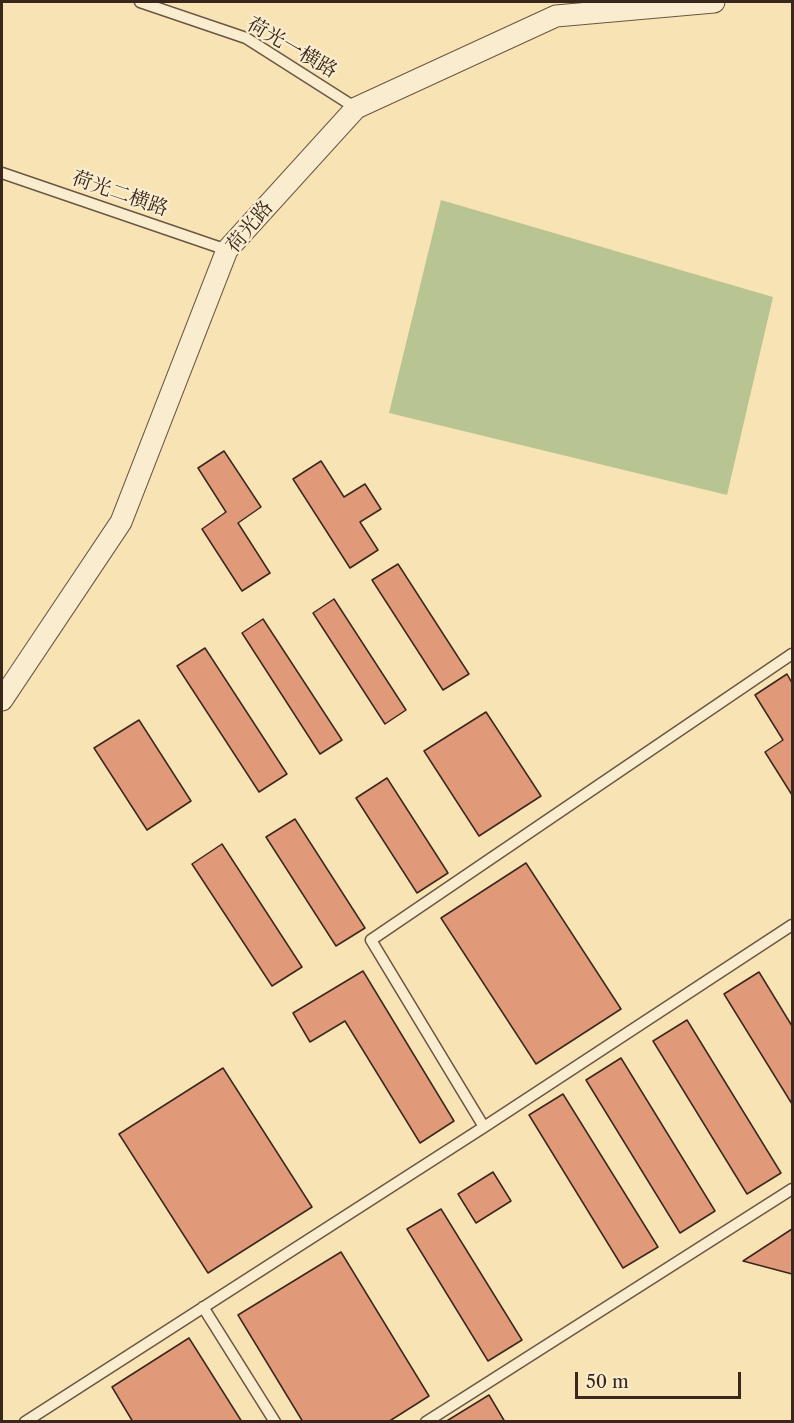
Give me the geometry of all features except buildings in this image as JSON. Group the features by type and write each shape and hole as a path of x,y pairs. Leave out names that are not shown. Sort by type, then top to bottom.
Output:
{"street":[{"name":"荷光路","path":"2,700 121,522 227,250 356,108 556,16 714,2"}],"lane":[{"name":"荷光一横路","path":"140,2 246,38 356,108"},
{"name":"荷光二横路","path":"2,172 227,250"},
{"path":"484,1127 371,940 792,654"},
{"path":"25,1422 792,926"},
{"path":"426,1422 792,1189"},
{"path":"203,1307 275,1422"}],"green space":[{"path":"441,200 773,297 727,495 389,413"}]}
